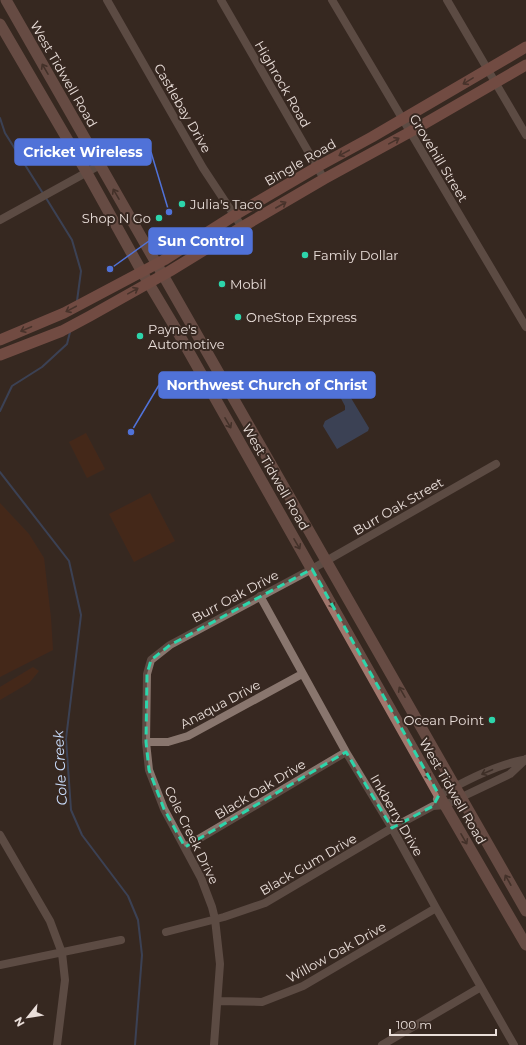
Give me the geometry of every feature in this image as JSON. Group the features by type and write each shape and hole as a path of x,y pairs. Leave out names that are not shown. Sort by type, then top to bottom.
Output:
{"main road":[{"name":"West Tidwell Road","path":"6,0 462,797 526,912"},
{"name":"West Tidwell Road","path":"0,24 87,172 148,283 526,945"},
{"name":"Bingle Road","path":"3,339 46,321 157,264 235,215 526,47"},
{"name":"Bingle Road","path":"0,355 49,336 90,316 163,275 324,179 410,132 526,65"},
{"path":"45,102 59,92"},
{"path":"3,339 11,351"},
{"path":"209,389 223,380"},
{"path":"252,464 267,456"}],"street":[{"name":"Castlebay Drive","path":"106,0 204,168 242,227"},
{"name":"Highrock Road","path":"221,0 324,179"},
{"name":"Grovehill Street","path":"332,0 526,327"},
{"path":"447,0 494,83 526,135"},
{"path":"0,220 100,165"},
{"name":"Burr Oak Street","path":"312,569 496,464"},
{"name":"Burr Oak Drive","path":"170,645 312,569"},
{"name":"Inkberry Drive","path":"260,596 346,752 392,828 514,1045"},
{"name":"Cole Creek Drive","path":"170,645 151,660 147,674 146,742 149,770 164,809 201,878 212,906 218,938 220,964 214,1045"},
{"name":"Anaqua Drive","path":"146,742 168,742 188,736 302,674"},
{"name":"Black Oak Drive","path":"185,847 346,752"},
{"path":"433,806 439,795 506,764 525,759"},
{"path":"445,805 510,774 525,759"},
{"name":"Black Gum Drive","path":"166,932 215,919 265,903 392,828 433,806 445,805"},
{"path":"0,835 50,921 62,953 65,980 57,1045"},
{"name":"Willow Oak Drive","path":"218,1001 262,1002 303,986 436,908"},
{"path":"0,965 121,940"},
{"path":"382,1045 481,987"}],"highlighted area":[{"path":"312,569 439,795 433,806 392,828 346,752 185,847 164,809 149,770 146,742 147,674 151,660 170,645"}],"shaded area":[{"path":"86,433 105,469 87,478 69,442"},
{"path":"150,493 175,541 134,562 109,514"},
{"path":"0,503 29,534 44,558 53,650 0,677"},
{"path":"33,667 39,671 29,683 0,700 0,687"}],"water":[{"path":"341,382 369,428 368,431 337,449 323,426 325,421 345,410 345,406 335,387"}],"waterway":[{"name":"Cole Creek","path":"0,118 5,133 44,195"},
{"name":"Cole Creek","path":"46,198 72,240 81,271 77,301"},
{"name":"Cole Creek","path":"0,411 12,386 42,367 67,344 70,332"},
{"name":"Cole Creek","path":"0,472 69,561 81,615 66,739 71,810 82,835 128,896 138,920 142,955 135,1045"}],"place":[{"name":"Julia's Taco","path":"182,204"},
{"name":"Cricket Wireless","path":"169,212"},
{"name":"Shop N Go","path":"159,218"},
{"name":"Family Dollar","path":"305,255"},
{"name":"Sun Control","path":"110,269"},
{"name":"Mobil","path":"222,284"},
{"name":"OneStop Express","path":"238,317"},
{"name":"Payne's Automotive","path":"140,336"},
{"name":"Northwest Church of Christ","path":"131,432"},
{"name":"Ocean Point","path":"492,720"}]}
